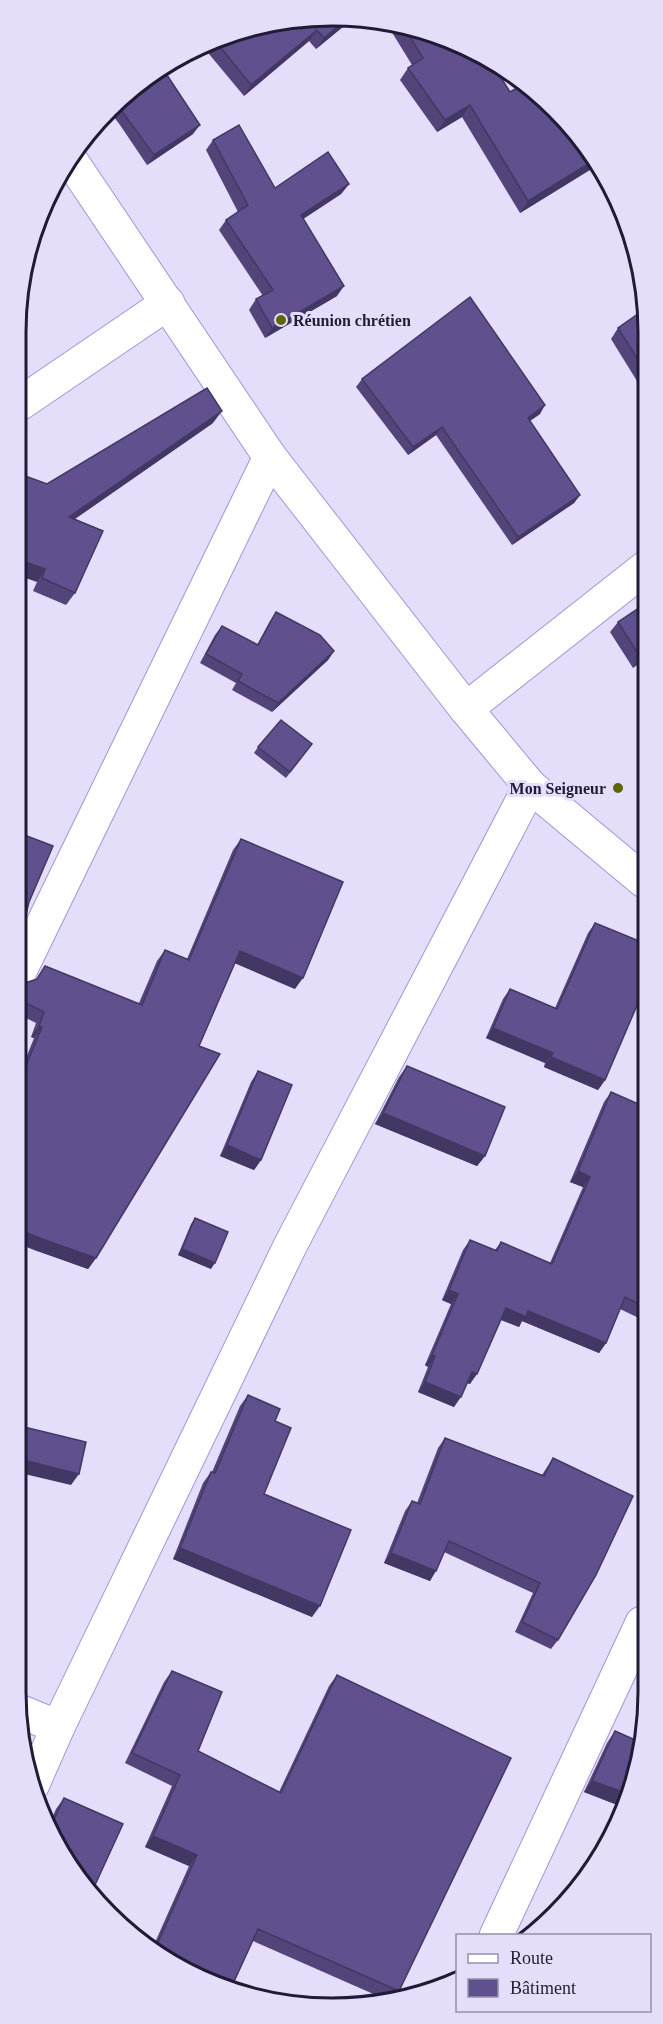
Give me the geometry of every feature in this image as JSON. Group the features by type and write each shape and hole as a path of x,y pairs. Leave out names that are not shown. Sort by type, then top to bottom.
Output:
{"street":[{"path":"74,165 270,457 465,709 530,786 638,876"},
{"path":"26,400 168,303"},
{"path":"26,959 270,457"},
{"path":"465,709 638,573"},
{"path":"37,1775 290,1246 530,786"},
{"path":"496,1934 638,1632"},
{"path":"26,1714 58,1727"}],"building":[{"path":"311,26 338,26 324,38 317,30 251,85 220,47 272,31"},
{"path":"409,36 449,49 500,76 510,92 517,88 548,115 588,164 528,201 470,105 445,120 408,68 423,58"},
{"path":"166,74 200,125 154,155 121,110"},
{"path":"239,125 275,188 328,152 349,184 301,215 344,286 272,328 256,299 273,290 226,220 248,205 213,140"},
{"path":"470,297 545,405 528,418 580,495 518,537 442,427 413,447 362,379"},
{"path":"637,315 638,360 618,328"},
{"path":"207,388 222,411 69,517 103,531 75,593 42,578 45,569 26,562 26,476 47,484"},
{"path":"638,609 638,654 618,622"},
{"path":"276,612 320,635 334,651 278,703 238,681 242,674 206,654 222,626 258,645"},
{"path":"281,720 312,744 290,772 258,747"},
{"path":"26,836 53,846 26,914"},
{"path":"241,839 343,882 303,978 240,951 199,1046 220,1054 96,1258 26,1233 26,1066 42,1027 39,1026 44,1012 26,1003 26,982 37,979 45,966 142,1005 165,950 189,960"},
{"path":"595,923 638,941 638,1003 605,1080 551,1057 553,1053 493,1028 510,989 557,1009"},
{"path":"407,1066 505,1107 485,1156 383,1113"},
{"path":"258,1071 292,1085 261,1160 227,1145"},
{"path":"611,1092 638,1104 638,1304 625,1297 606,1343 528,1311 526,1317 506,1308 477,1374 472,1372 461,1397 425,1382 435,1356 432,1355 458,1294 449,1290 470,1240 497,1251 501,1242 552,1264 590,1177 578,1171"},
{"path":"195,1218 228,1232 215,1263 182,1249"},
{"path":"248,1395 280,1409 275,1421 291,1428 264,1494 351,1530 320,1606 180,1548 211,1472 215,1473"},
{"path":"26,1427 86,1442 79,1474 26,1461"},
{"path":"445,1438 544,1476 553,1458 633,1496 596,1575 558,1640 522,1622 540,1583 449,1541 436,1571 391,1553 412,1501 420,1504"},
{"path":"172,1671 222,1692 198,1751 281,1793 337,1675 511,1758 399,1991 258,1929 234,1982 196,1967 157,1944 197,1855 153,1836 180,1775 132,1753"},
{"path":"615,1731 634,1739 621,1791 592,1781"},
{"path":"64,1798 123,1824 95,1886 66,1846 54,1820"}],"place":[{"name":"Réunion chrétien","path":"281,320"},
{"name":"Mon Seigneur","path":"618,788"}]}
